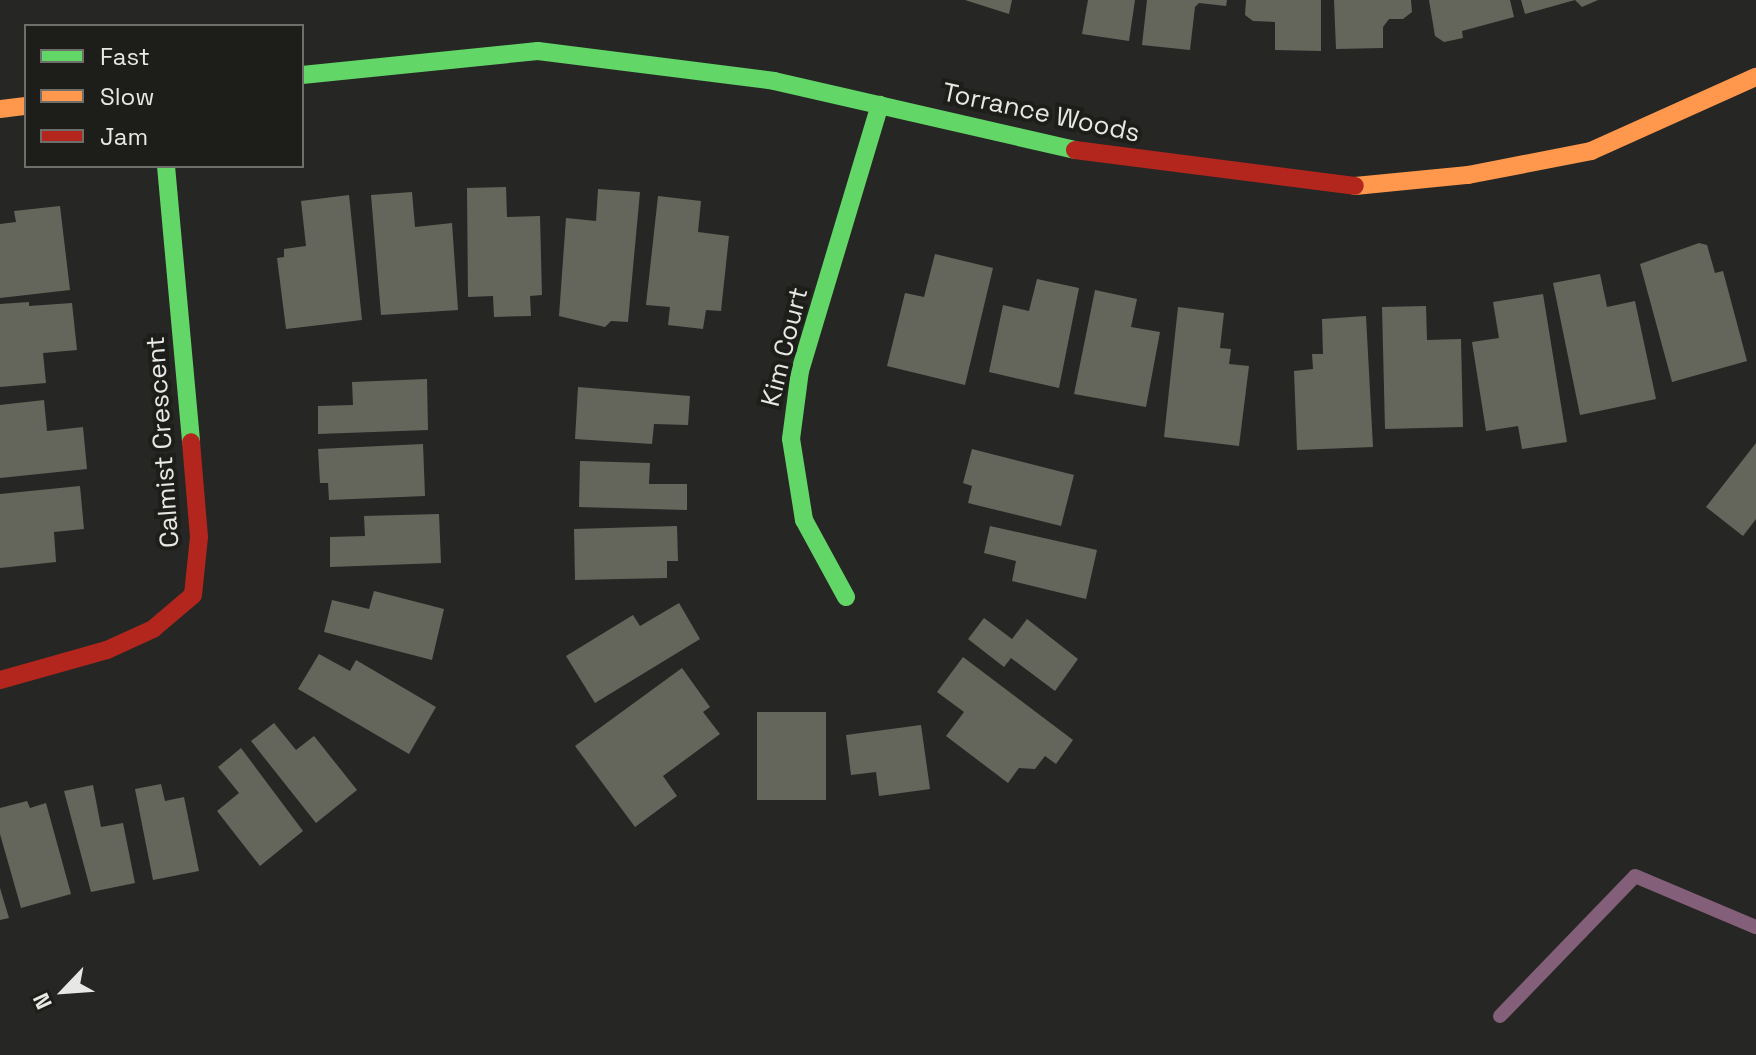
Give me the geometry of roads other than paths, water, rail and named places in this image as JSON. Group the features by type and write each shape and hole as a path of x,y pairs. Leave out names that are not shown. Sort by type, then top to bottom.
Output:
{"street":[{"name":"Torrance Woods","path":"304,75 538,51 774,81 1102,156 1354,186 1468,175 1591,151 1756,77"},
{"name":"Kim Court","path":"846,597 804,520 791,439 800,371 880,105"},
{"path":"0,109 24,106"},
{"name":"Calmist Crescent","path":"0,680 142,635 193,595 199,537 166,168"}],"waterway":[{"path":"1500,1016 1635,876 1756,927"}]}
